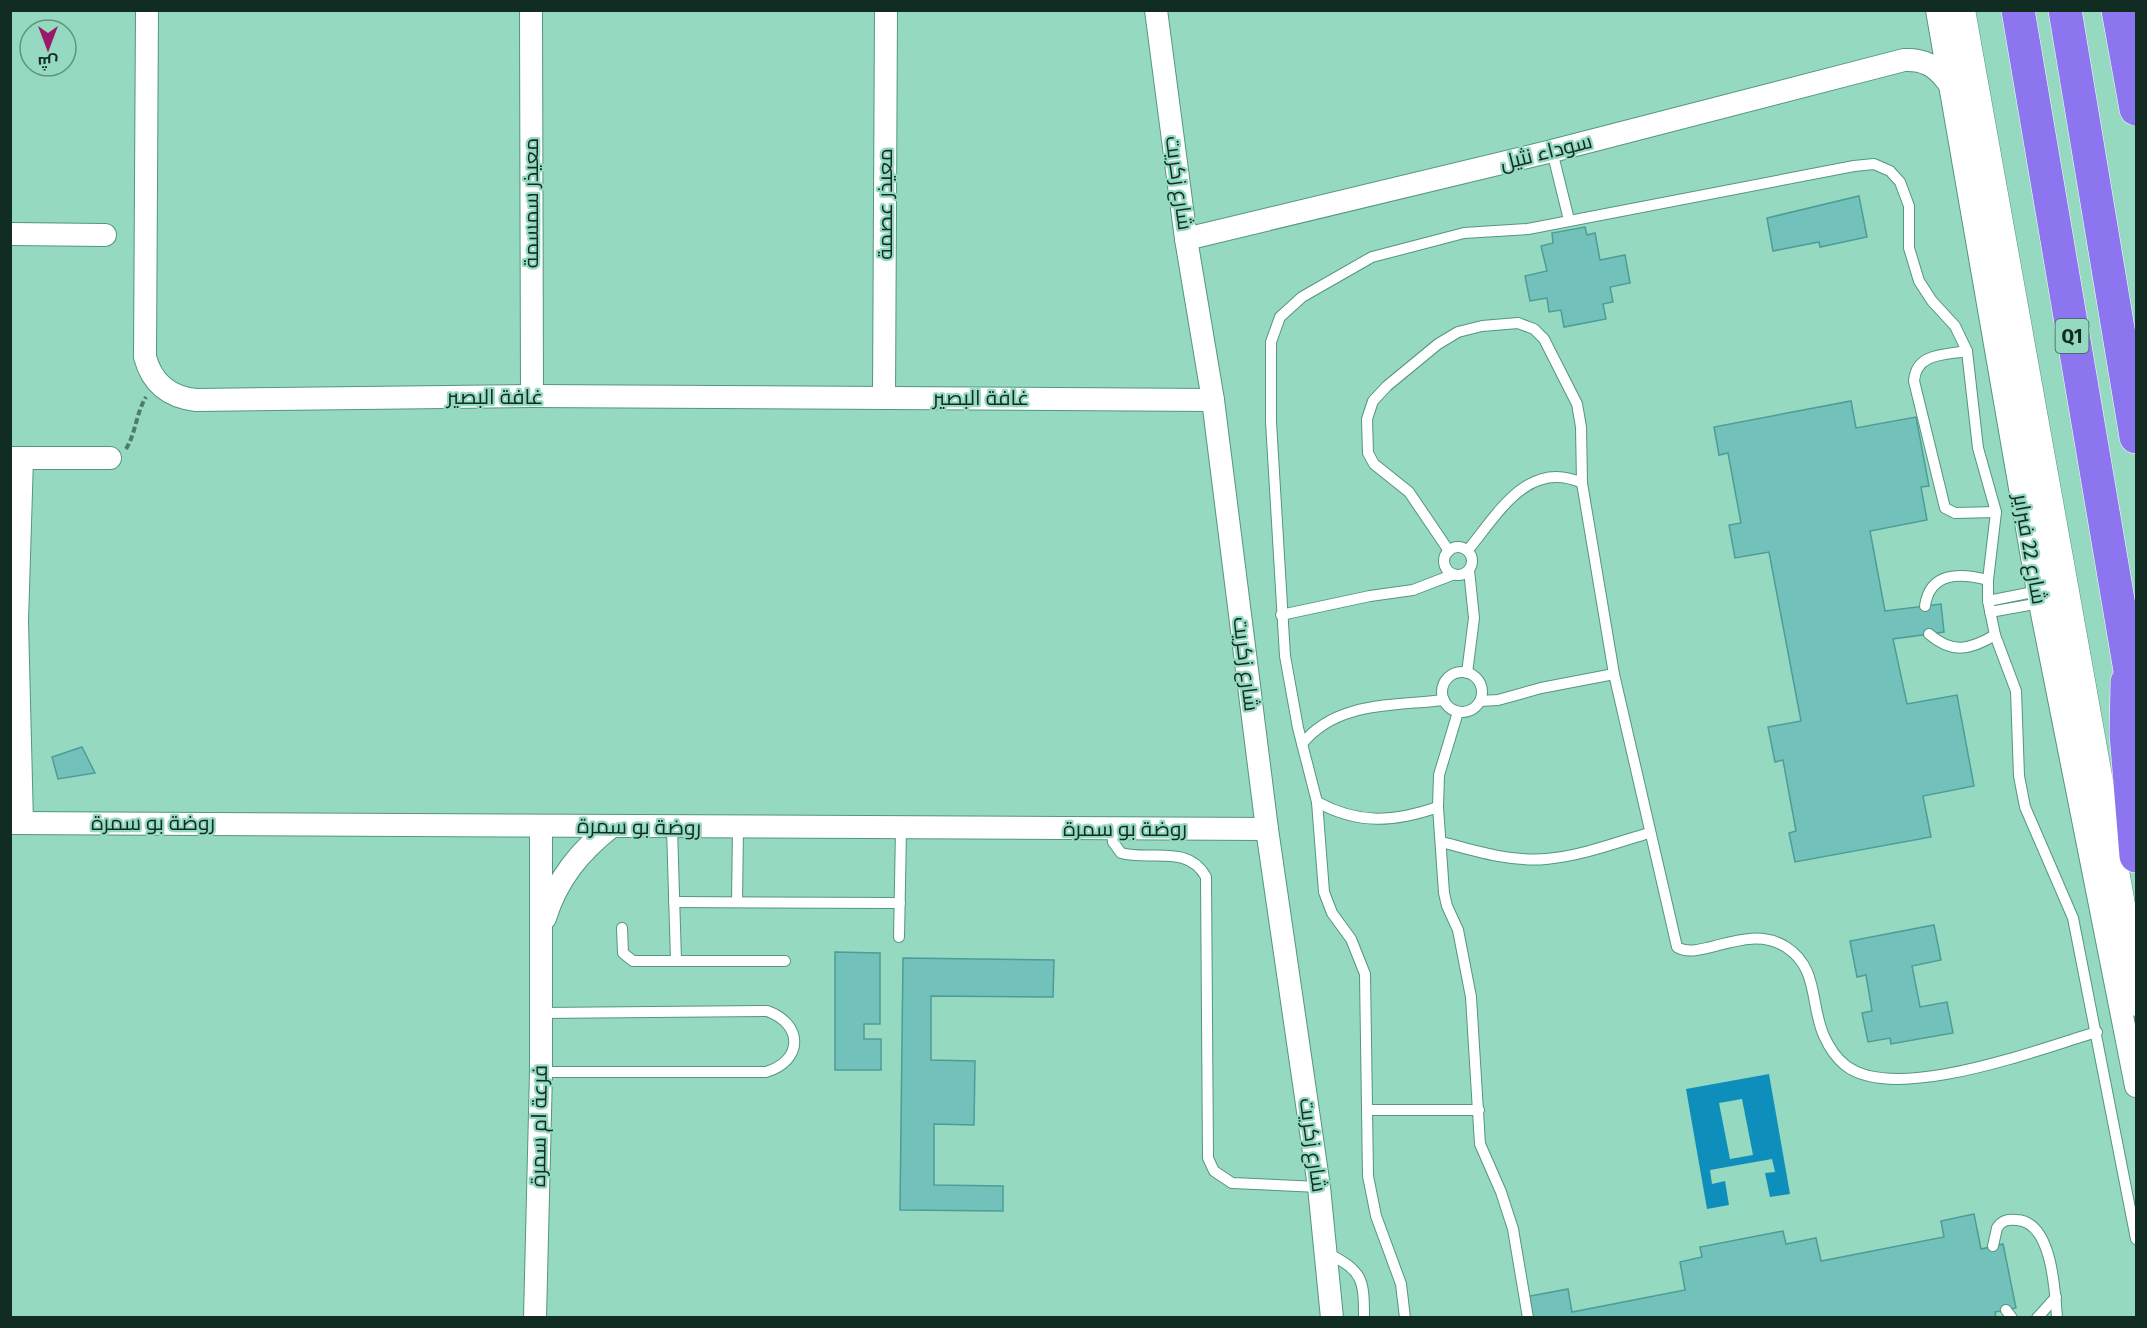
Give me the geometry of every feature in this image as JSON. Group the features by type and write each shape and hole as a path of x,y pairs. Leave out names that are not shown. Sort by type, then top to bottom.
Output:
{"highway":[{"name":"Q1","path":"2018,10 2136,706"},
{"name":"Q1","path":"2065,10 2136,437"},
{"path":"2118,10 2136,109"},
{"path":"2128,662 2126,734 2136,856"}],"main road":[{"name":"شارع 22 فبراير","path":"1945,11 2136,1000"}],"street":[{"path":"147,10 145,357 148,369 160,385"},
{"name":"معيذر سمسمة","path":"531,10 532,396"},
{"name":"معيذر عصمة","path":"884,398 886,10"},
{"name":"شارع زكريت","path":"1156,10 1186,239 1213,400 1267,830 1319,1187 1332,1317"},
{"name":"سوداء نثيل","path":"1904,60 1927,41 1945,11"},
{"name":"شارع 22 فبراير","path":"1945,11 1947,81 2039,597 2136,1086"},
{"name":"سوداء نثيل","path":"1186,239 1552,151 1904,60 1915,60 1934,66 1947,81"},
{"path":"10,234 105,235"},
{"name":"غافة البصير","path":"160,385 173,395 196,400 532,396 1213,400"},
{"path":"16,823 14,622 16,458 110,458"},
{"name":"روضة بو سمرة","path":"16,823 1267,830"},
{"name":"فرعة ام سمرة","path":"535,1317 541,1072 541,826"},
{"name":"فرعة ام سمرة","path":"540,934 550,902 566,873 586,846 612,826"}],"lane":[{"path":"1552,151 1569,220"},
{"path":"1405,1317 1401,1284 1376,1216 1368,1176 1365,974 1351,939 1332,913 1324,892 1317,802 1302,744 1285,656 1271,422 1271,342 1280,317 1302,297 1372,257 1464,234 1528,229 1854,166 1874,164 1890,171 1900,182 1909,206 1909,249 1919,281 1932,301 1955,326 1967,351 1978,448 1996,512 1988,580 1989,607 1995,635 2016,691 2019,776 2025,807 2073,918 2136,1239"},
{"path":"1449,551 1409,492 1374,464 1368,453 1367,419 1373,401 1387,386 1438,344 1458,332 1482,326 1518,323 1534,329 1544,339 1577,404 1581,427 1582,483 1614,674 1677,947 1688,951 1754,936 1773,939 1787,947 1799,957 1810,976 1823,1033 1832,1053 1846,1067 1864,1074 1896,1079 1963,1073 2097,1032"},
{"path":"1967,351 1930,357 1920,362 1915,371 1914,381 1945,508 1955,513 1996,512"},
{"path":"1468,550 1522,486 1552,477 1570,477 1582,483"},
{"path":"1452,575 1443,563 1445,555 1459,547 1468,550 1472,558 1469,570 1474,618 1467,673"},
{"path":"1281,615 1370,596 1413,590 1469,570"},
{"path":"1925,606 1927,594 1934,584 1945,577 1958,574 1988,580"},
{"path":"1989,607 2039,597"},
{"path":"1929,634 1951,648 1964,649 1995,635"},
{"path":"1444,700 1444,683 1458,673 1467,673 1475,677 1481,684 1480,701 1474,708 1458,712"},
{"path":"1480,701 1498,700 1541,688 1614,674"},
{"path":"1302,744 1314,729 1345,712 1444,700 1458,712"},
{"path":"1458,712 1439,775 1438,807 1447,906 1458,930 1472,997 1480,1144 1502,1192 1513,1229 1528,1317"},
{"path":"1317,802 1330,809 1374,820 1406,818 1438,807"},
{"path":"672,828 676,961"},
{"path":"737,902 738,828"},
{"path":"899,938 901,829"},
{"path":"1112,830 1113,842 1121,853 1181,856 1197,864 1206,877 1210,1165 1219,1177 1232,1183 1319,1187"},
{"path":"1442,842 1504,858 1545,860 1580,854 1649,833"},
{"path":"674,902 900,903"},
{"path":"622,928 623,953 629,960 785,961"},
{"path":"540,1013 767,1011 780,1015 789,1024 794,1035 794,1048 788,1060 778,1068 766,1072 541,1072"},
{"path":"1368,1110 1479,1110"},
{"path":"1993,1246 1994,1236 2000,1223 2020,1220 2031,1224 2038,1230 2046,1249 2056,1297 2057,1317"},
{"path":"1327,1253 1346,1262 1360,1276 1364,1289 1364,1317"},
{"path":"2037,1317 2056,1297"}],"path":[{"path":"110,458 125,450 133,438 141,405 147,396 160,385"}],"water":[{"path":"1769,1074 1790,1194 1770,1197 1765,1173 1775,1172 1772,1159 1710,1170 1712,1184 1725,1181 1729,1205 1707,1209 1686,1089","holes":["1742,1099 1753,1155 1730,1159 1719,1103"]}],"building":[{"path":"1859,196 1867,237 1820,247 1819,242 1773,251 1767,218"},
{"path":"1585,227 1587,235 1595,233 1600,260 1625,255 1630,283 1610,287 1613,302 1603,304 1606,319 1564,327 1561,310 1549,312 1547,298 1530,301 1525,276 1547,271 1541,246 1553,243 1552,233"},
{"path":"1851,401 1856,428 1916,417 1929,486 1921,487 1927,520 1870,531 1885,611 1941,604 1944,632 1893,639 1907,704 1957,695 1974,786 1923,796 1931,837 1795,862 1789,833 1796,831 1783,760 1775,762 1768,727 1801,721 1769,552 1735,558 1729,525 1741,523 1728,453 1719,455 1714,427"},
{"path":"82,747 95,773 58,779 52,757"},
{"path":"1934,925 1941,960 1912,966 1920,1007 1947,1002 1953,1033 1891,1044 1890,1038 1868,1042 1862,1013 1872,1011 1866,975 1857,977 1850,941"},
{"path":"835,952 880,953 880,1024 864,1024 864,1039 881,1039 881,1070 835,1070"},
{"path":"903,958 1054,960 1053,997 931,996 931,1060 975,1061 974,1125 934,1124 934,1185 1003,1186 1003,1211 900,1210"},
{"path":"1974,1214 1981,1249 2003,1244 2016,1308 1995,1312 1996,1318 1529,1318 1525,1297 1568,1289 1572,1312 1685,1290 1680,1262 1702,1257 1700,1247 1783,1231 1786,1244 1816,1238 1821,1261 1944,1237 1941,1221"}]}
